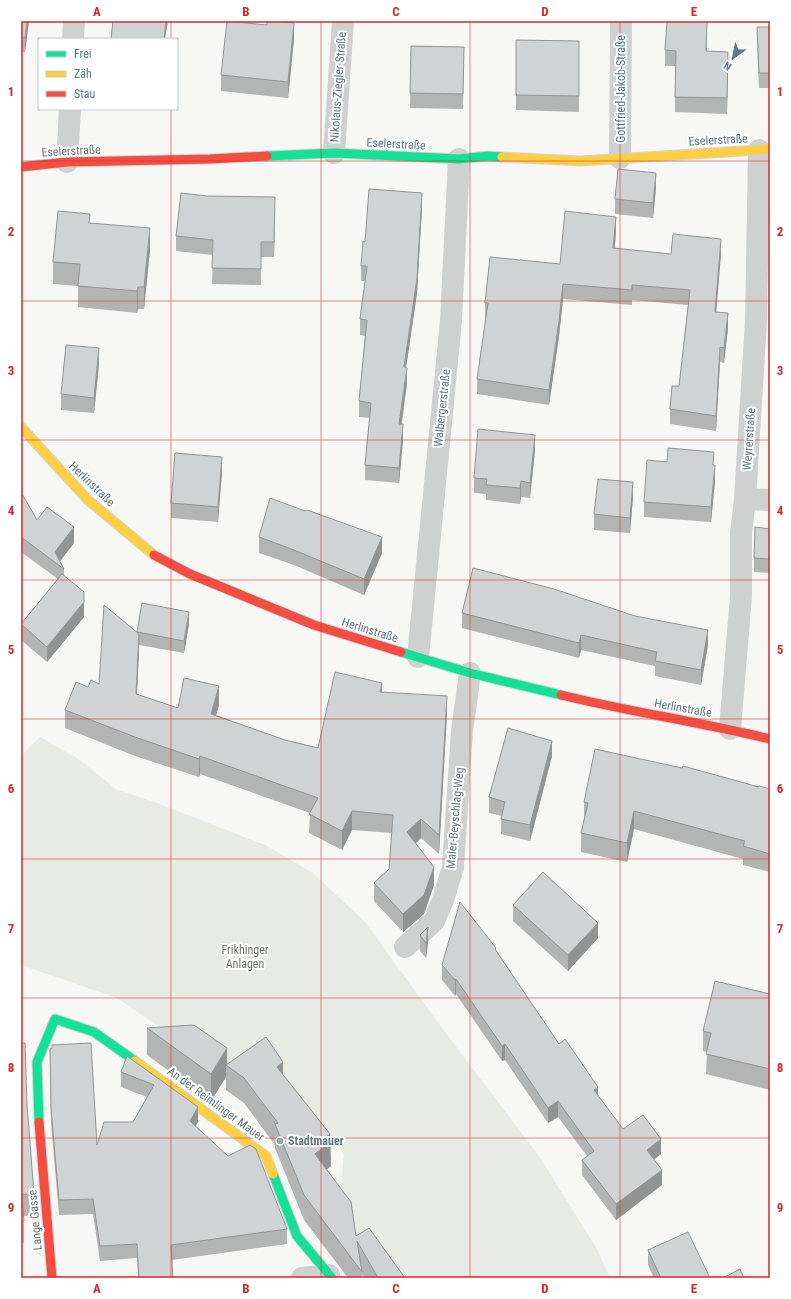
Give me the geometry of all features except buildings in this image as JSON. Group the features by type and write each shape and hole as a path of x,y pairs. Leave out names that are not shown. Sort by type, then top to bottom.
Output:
{"street":[{"path":"73,38 74,21"},
{"name":"Nikolaus-Ziegler-Straße","path":"334,153 343,21"},
{"name":"Gottfried-Jakob-Straße","path":"620,158 621,21"},
{"path":"67,162 70,110"},
{"name":"Eselerstraße","path":"21,167 67,162 210,159 334,153 459,159 488,156 580,161 765,149"},
{"name":"Weyrerstraße","path":"730,729 741,596 741,533 745,499 765,149"},
{"name":"Walbergerstraße","path":"418,656 451,321 459,159"},
{"name":"Herlinstraße","path":"21,427 88,500 153,554 190,574 314,625 470,673 609,706 730,729 770,739"},
{"path":"745,499 770,500"},
{"name":"Maler-Beyschlag-Weg","path":"405,947 434,921 443,900 453,867 462,731 470,673"},
{"name":"An der Reimlinger Mauer","path":"54,1019 94,1032 266,1156 297,1236 331,1276"},
{"name":"Lange Gasse","path":"52,1278 39,1125 37,1062 54,1019"},
{"path":"302,1278 331,1276"}],"green space":[{"name":"Frikhinger Anlagen","path":"40,737 77,758 116,789 157,803 265,845 313,873 365,922 442,1028 541,1159 598,1251 610,1278 387,1278 339,1209 344,1154 266,1062 234,1079 117,998 21,965 21,755"}],"traffic: fast":[{"path":"267,156 334,153 459,159 488,156 502,157"},
{"path":"401,652 470,673 561,695"},
{"path":"39,1122 37,1062 55,1019 94,1032 135,1061"},
{"path":"273,1174 297,1236 332,1278"}],"traffic: slow":[{"path":"502,157 580,161 759,150 770,148"},
{"path":"21,427 88,500 154,555"},
{"path":"135,1061 266,1156 273,1174"}],"traffic: jam":[{"path":"21,167 67,162 210,159 267,156"},
{"path":"154,555 190,574 314,625 401,652"},
{"path":"561,695 770,739"},
{"path":"39,1122 52,1278"}],"place":[{"name":"Stadtmauer","path":"280,1141"}]}
